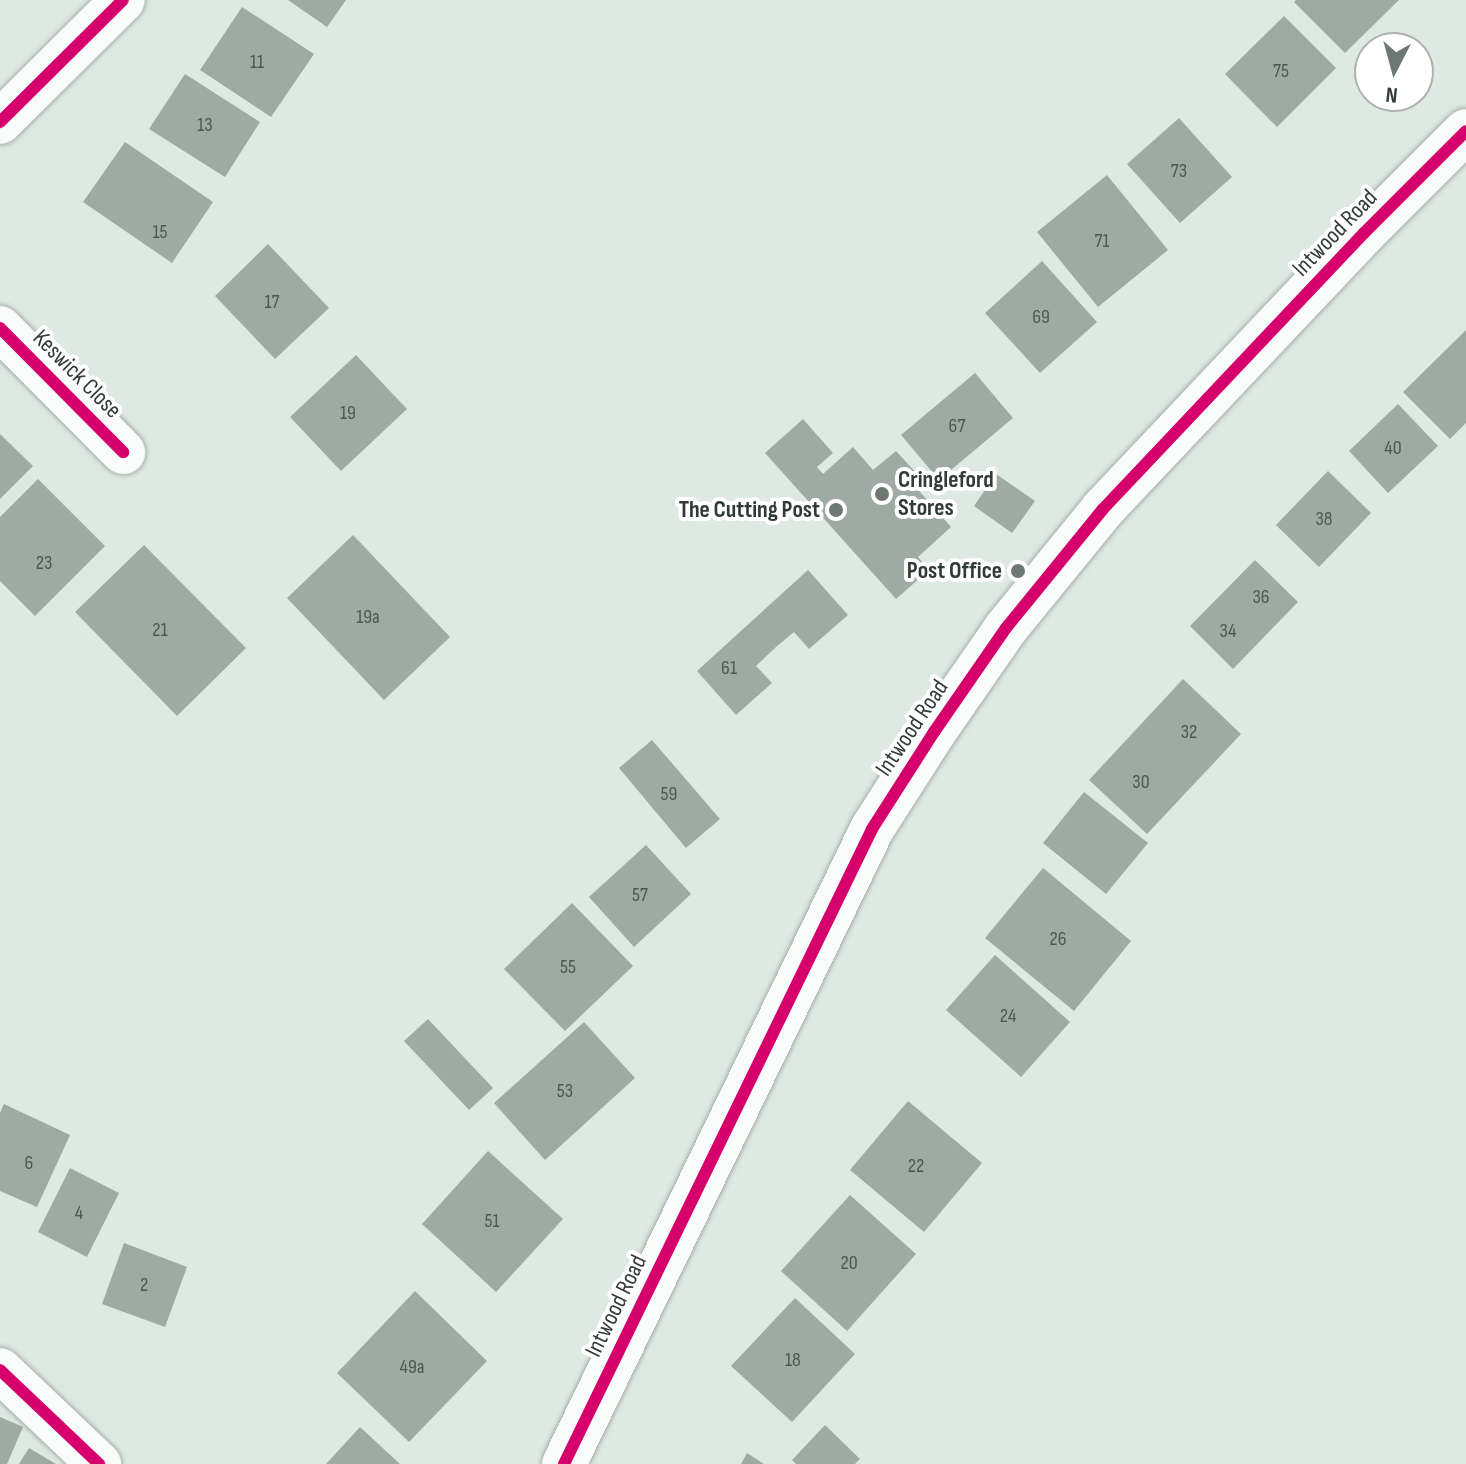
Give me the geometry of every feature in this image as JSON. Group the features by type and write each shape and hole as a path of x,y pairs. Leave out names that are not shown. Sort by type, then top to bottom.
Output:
{"street":[{"path":"0,122 123,0"},
{"name":"Intwood Road","path":"564,1464 872,829 934,732 1006,628 1103,509 1364,233 1466,131"},
{"name":"Keswick Close","path":"0,328 123,452"},
{"path":"0,1370 99,1464"}],"building":[{"path":"288,0 346,0 327,27"},
{"path":"1399,0 1366,32 1354,32 1354,44 1345,53 1294,2"},
{"path":"242,7 314,54 271,117 200,70"},
{"path":"1284,16 1336,68 1277,127 1225,74"},
{"path":"185,74 260,122 225,177 149,129"},
{"path":"1179,118 1232,177 1180,223 1127,164"},
{"path":"125,142 213,202 172,263 83,202"},
{"path":"1107,175 1168,250 1098,307 1037,232"},
{"path":"268,244 329,308 275,359 215,296"},
{"path":"1042,261 1097,322 1040,373 985,313"},
{"path":"1466,330 1466,423 1450,439 1403,392"},
{"path":"356,355 407,409 341,471 290,417"},
{"path":"975,373 1013,418 939,480 901,435"},
{"path":"1398,404 1438,446 1388,493 1349,451"},
{"path":"803,419 833,453 817,467 823,474 853,447 873,470 896,451 920,477 913,484 951,527 918,557 929,570 896,599 765,453"},
{"path":"0,434 33,466 0,499"},
{"path":"1328,471 1371,513 1319,567 1276,525"},
{"path":"996,474 1035,501 1012,533 974,506"},
{"path":"38,479 105,546 35,616 0,581 0,517"},
{"path":"353,535 450,637 384,700 287,598"},
{"path":"144,545 246,648 177,716 75,612"},
{"path":"1255,560 1298,602 1233,669 1190,626"},
{"path":"808,570 848,615 809,649 794,632 776,647 756,666 772,683 736,715 697,671"},
{"path":"1183,679 1241,734 1147,834 1089,780"},
{"path":"652,740 720,819 686,848 619,768"},
{"path":"1084,792 1148,843 1106,894 1043,843"},
{"path":"646,845 691,894 634,947 589,897"},
{"path":"1043,868 1131,941 1074,1011 985,938"},
{"path":"572,903 633,966 565,1031 504,969"},
{"path":"995,955 1070,1022 1021,1077 946,1010"},
{"path":"428,1019 493,1088 469,1110 404,1041"},
{"path":"584,1022 635,1078 545,1160 494,1103"},
{"path":"908,1101 982,1163 924,1232 850,1170"},
{"path":"4,1104 70,1135 37,1207 0,1191 0,1113"},
{"path":"488,1151 563,1219 496,1292 422,1224"},
{"path":"70,1168 119,1193 87,1257 38,1232"},
{"path":"850,1195 916,1254 847,1331 781,1271"},
{"path":"124,1243 187,1267 165,1327 102,1304"},
{"path":"415,1291 487,1361 409,1442 337,1373"},
{"path":"795,1298 855,1354 792,1422 731,1366"},
{"path":"0,1417 23,1427 7,1464 0,1464"},
{"path":"825,1425 860,1459 855,1464 796,1464 792,1460"},
{"path":"360,1427 400,1464 326,1464"},
{"path":"29,1448 56,1464 19,1464"},
{"path":"747,1453 764,1464 741,1464"}],"cycle path":[{"path":"0,122 123,0"},
{"path":"564,1464 872,829 934,732 1006,628 1103,509 1364,233 1466,131"},
{"path":"0,328 123,452"},
{"path":"0,1370 99,1464"}],"place":[{"name":"Cringleford Stores","path":"882,494"},
{"name":"The Cutting Post","path":"836,510"},
{"name":"Post Office","path":"1018,571"}]}
